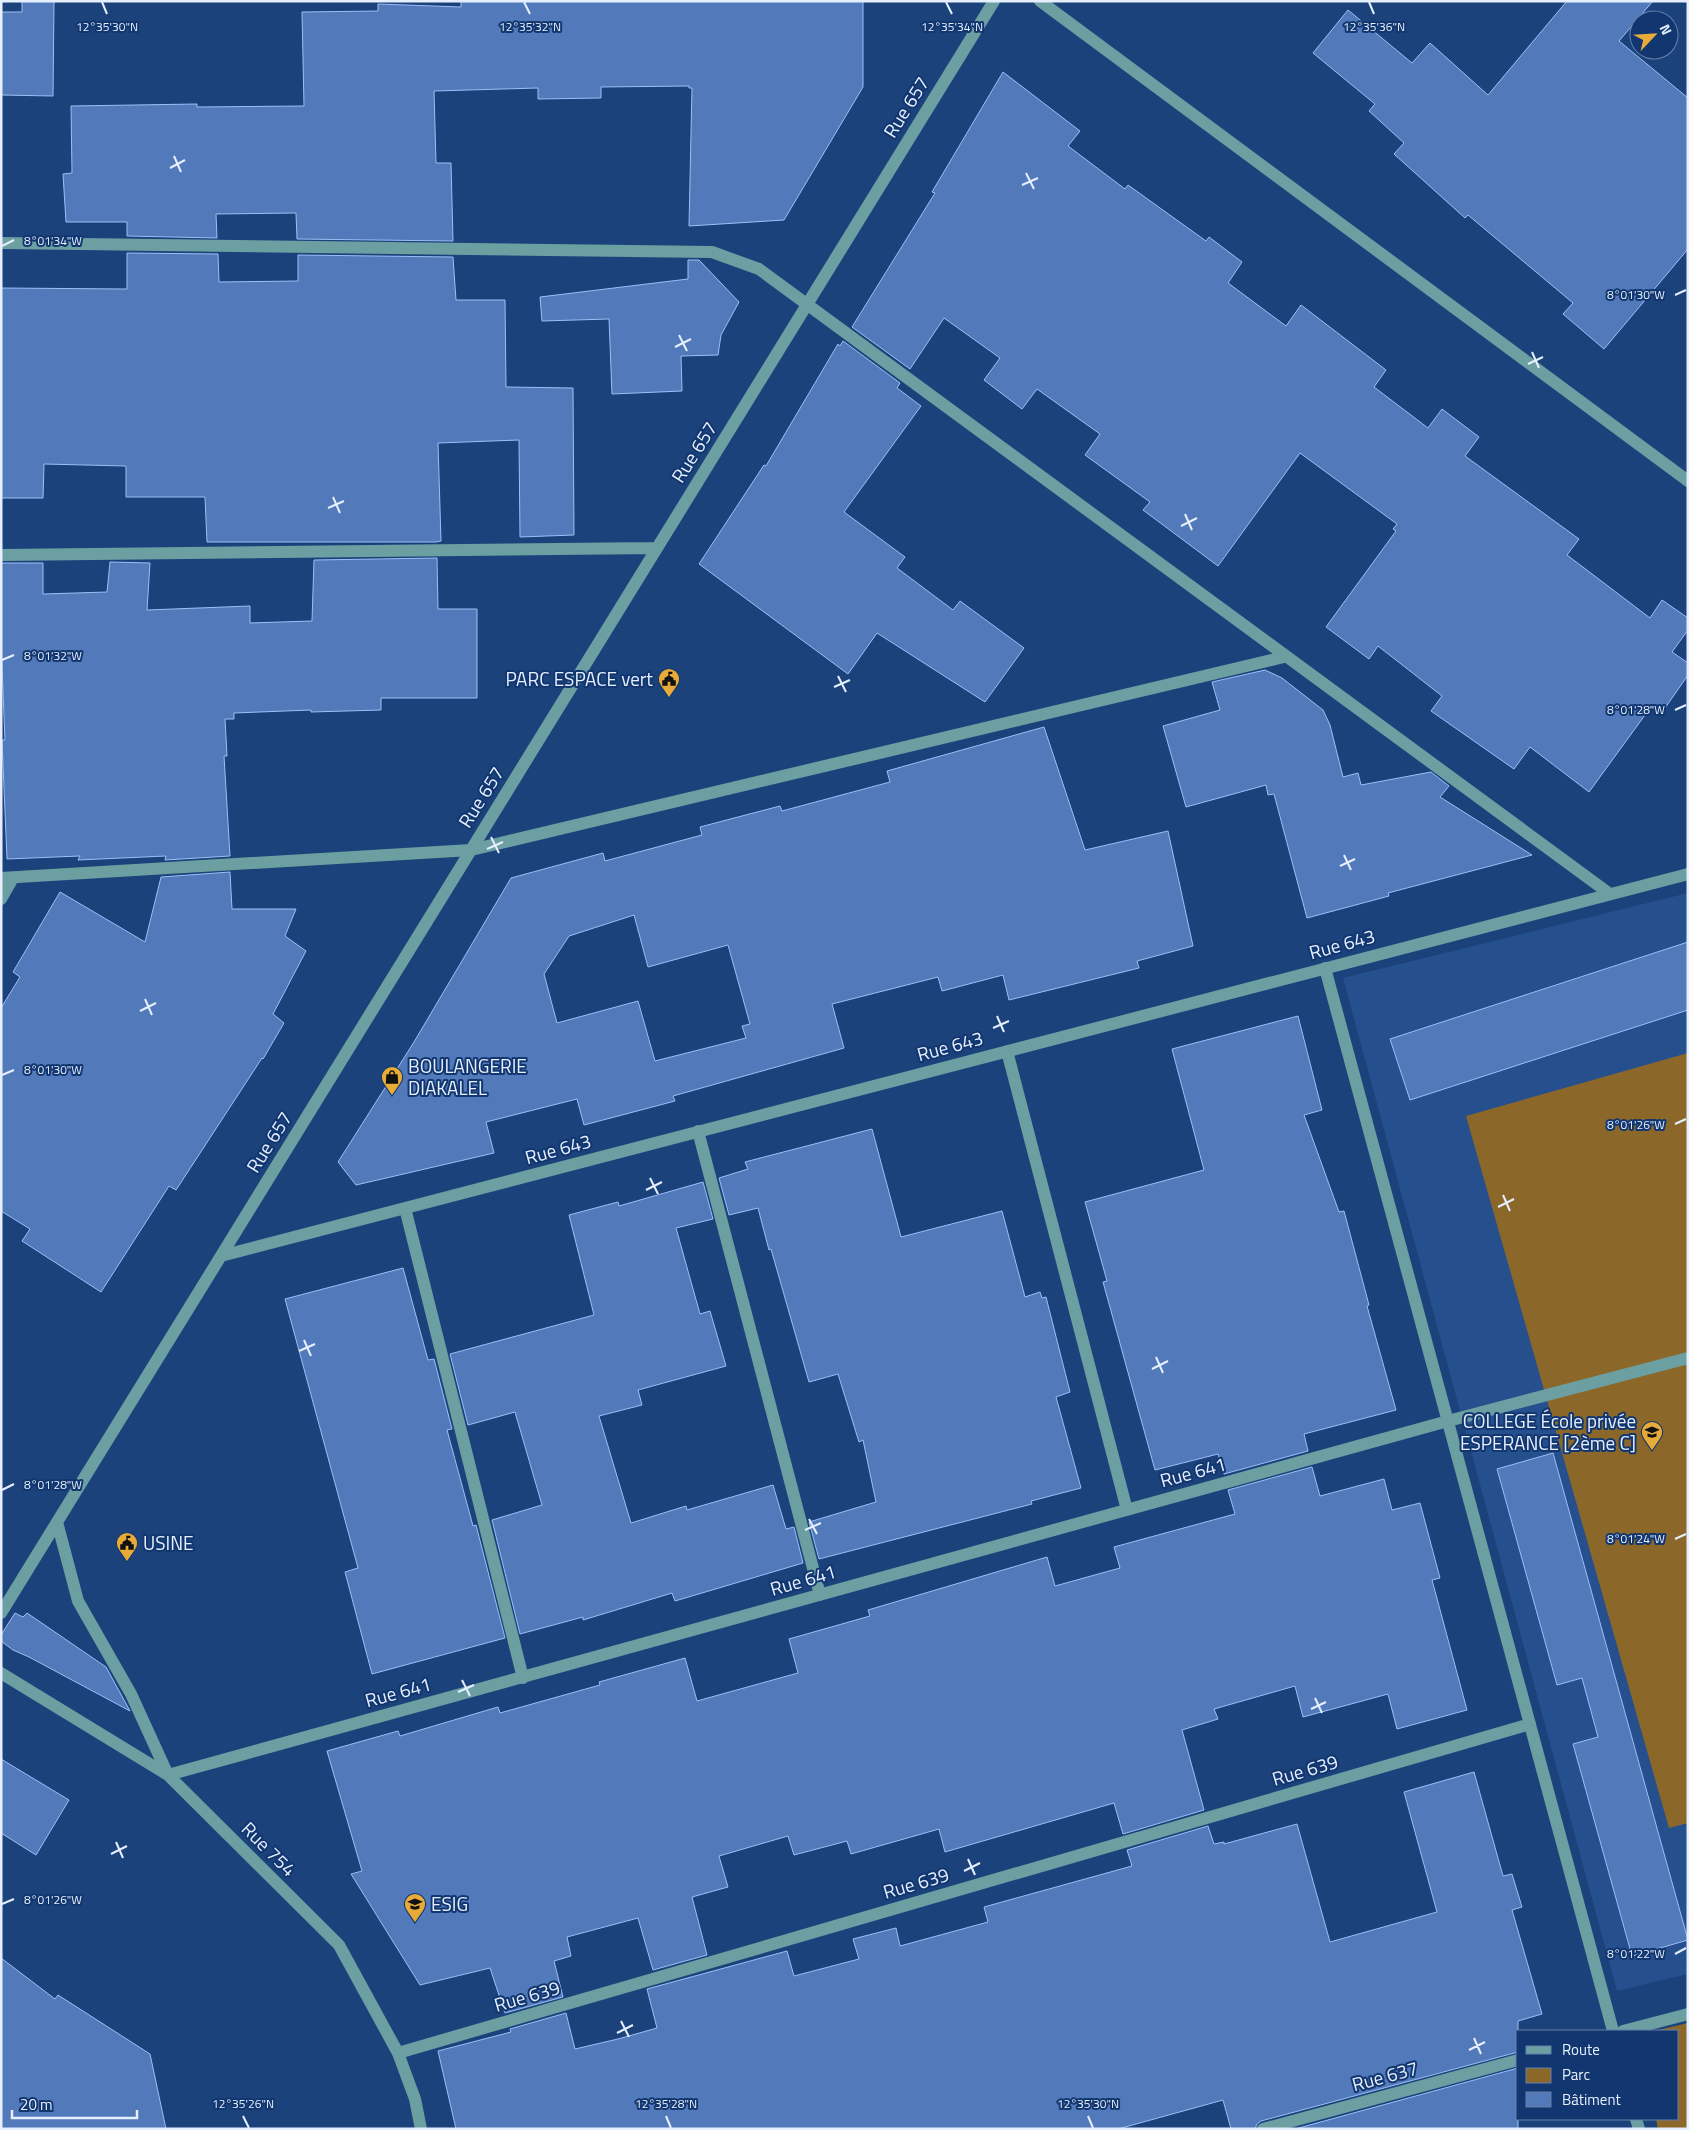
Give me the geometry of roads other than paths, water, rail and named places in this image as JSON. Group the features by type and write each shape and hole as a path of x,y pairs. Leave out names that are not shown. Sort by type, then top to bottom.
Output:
{"street":[{"name":"Rue 657","path":"1,1613 994,1"},
{"path":"1040,1 1688,481"},
{"path":"1,243 712,252 758,269 807,303 1284,656 1610,894"},
{"path":"1,555 656,548"},
{"path":"1,899 7,878 471,850 1284,656"},
{"name":"Rue 643","path":"221,1256 1688,874"},
{"path":"1326,968 1613,2030"},
{"path":"1007,1051 1127,1510"},
{"path":"698,1132 820,1595"},
{"path":"405,1208 522,1678"},
{"name":"Rue 641","path":"168,1775 1448,1421 1688,1358"},
{"path":"56,1522 78,1600 131,1694 168,1775"},
{"name":"Rue 754","path":"1,1672 168,1775 340,1945 398,2053 415,2099 421,2129"},
{"name":"Rue 639","path":"398,2053 1530,1724"},
{"path":"1627,2030 1688,2014"},
{"name":"Rue 637","path":"1263,2129 1516,2061"}],"place":[{"name":"PARC ESPACE vert","path":"669,698"},
{"name":"BOULANGERIE DIAKALEL","path":"392,1096"},
{"name":"COLLEGE École privée ESPERANCE [2ème C]","path":"1652,1451"},
{"name":"USINE","path":"127,1562"},
{"name":"ESIG","path":"415,1923"}]}
